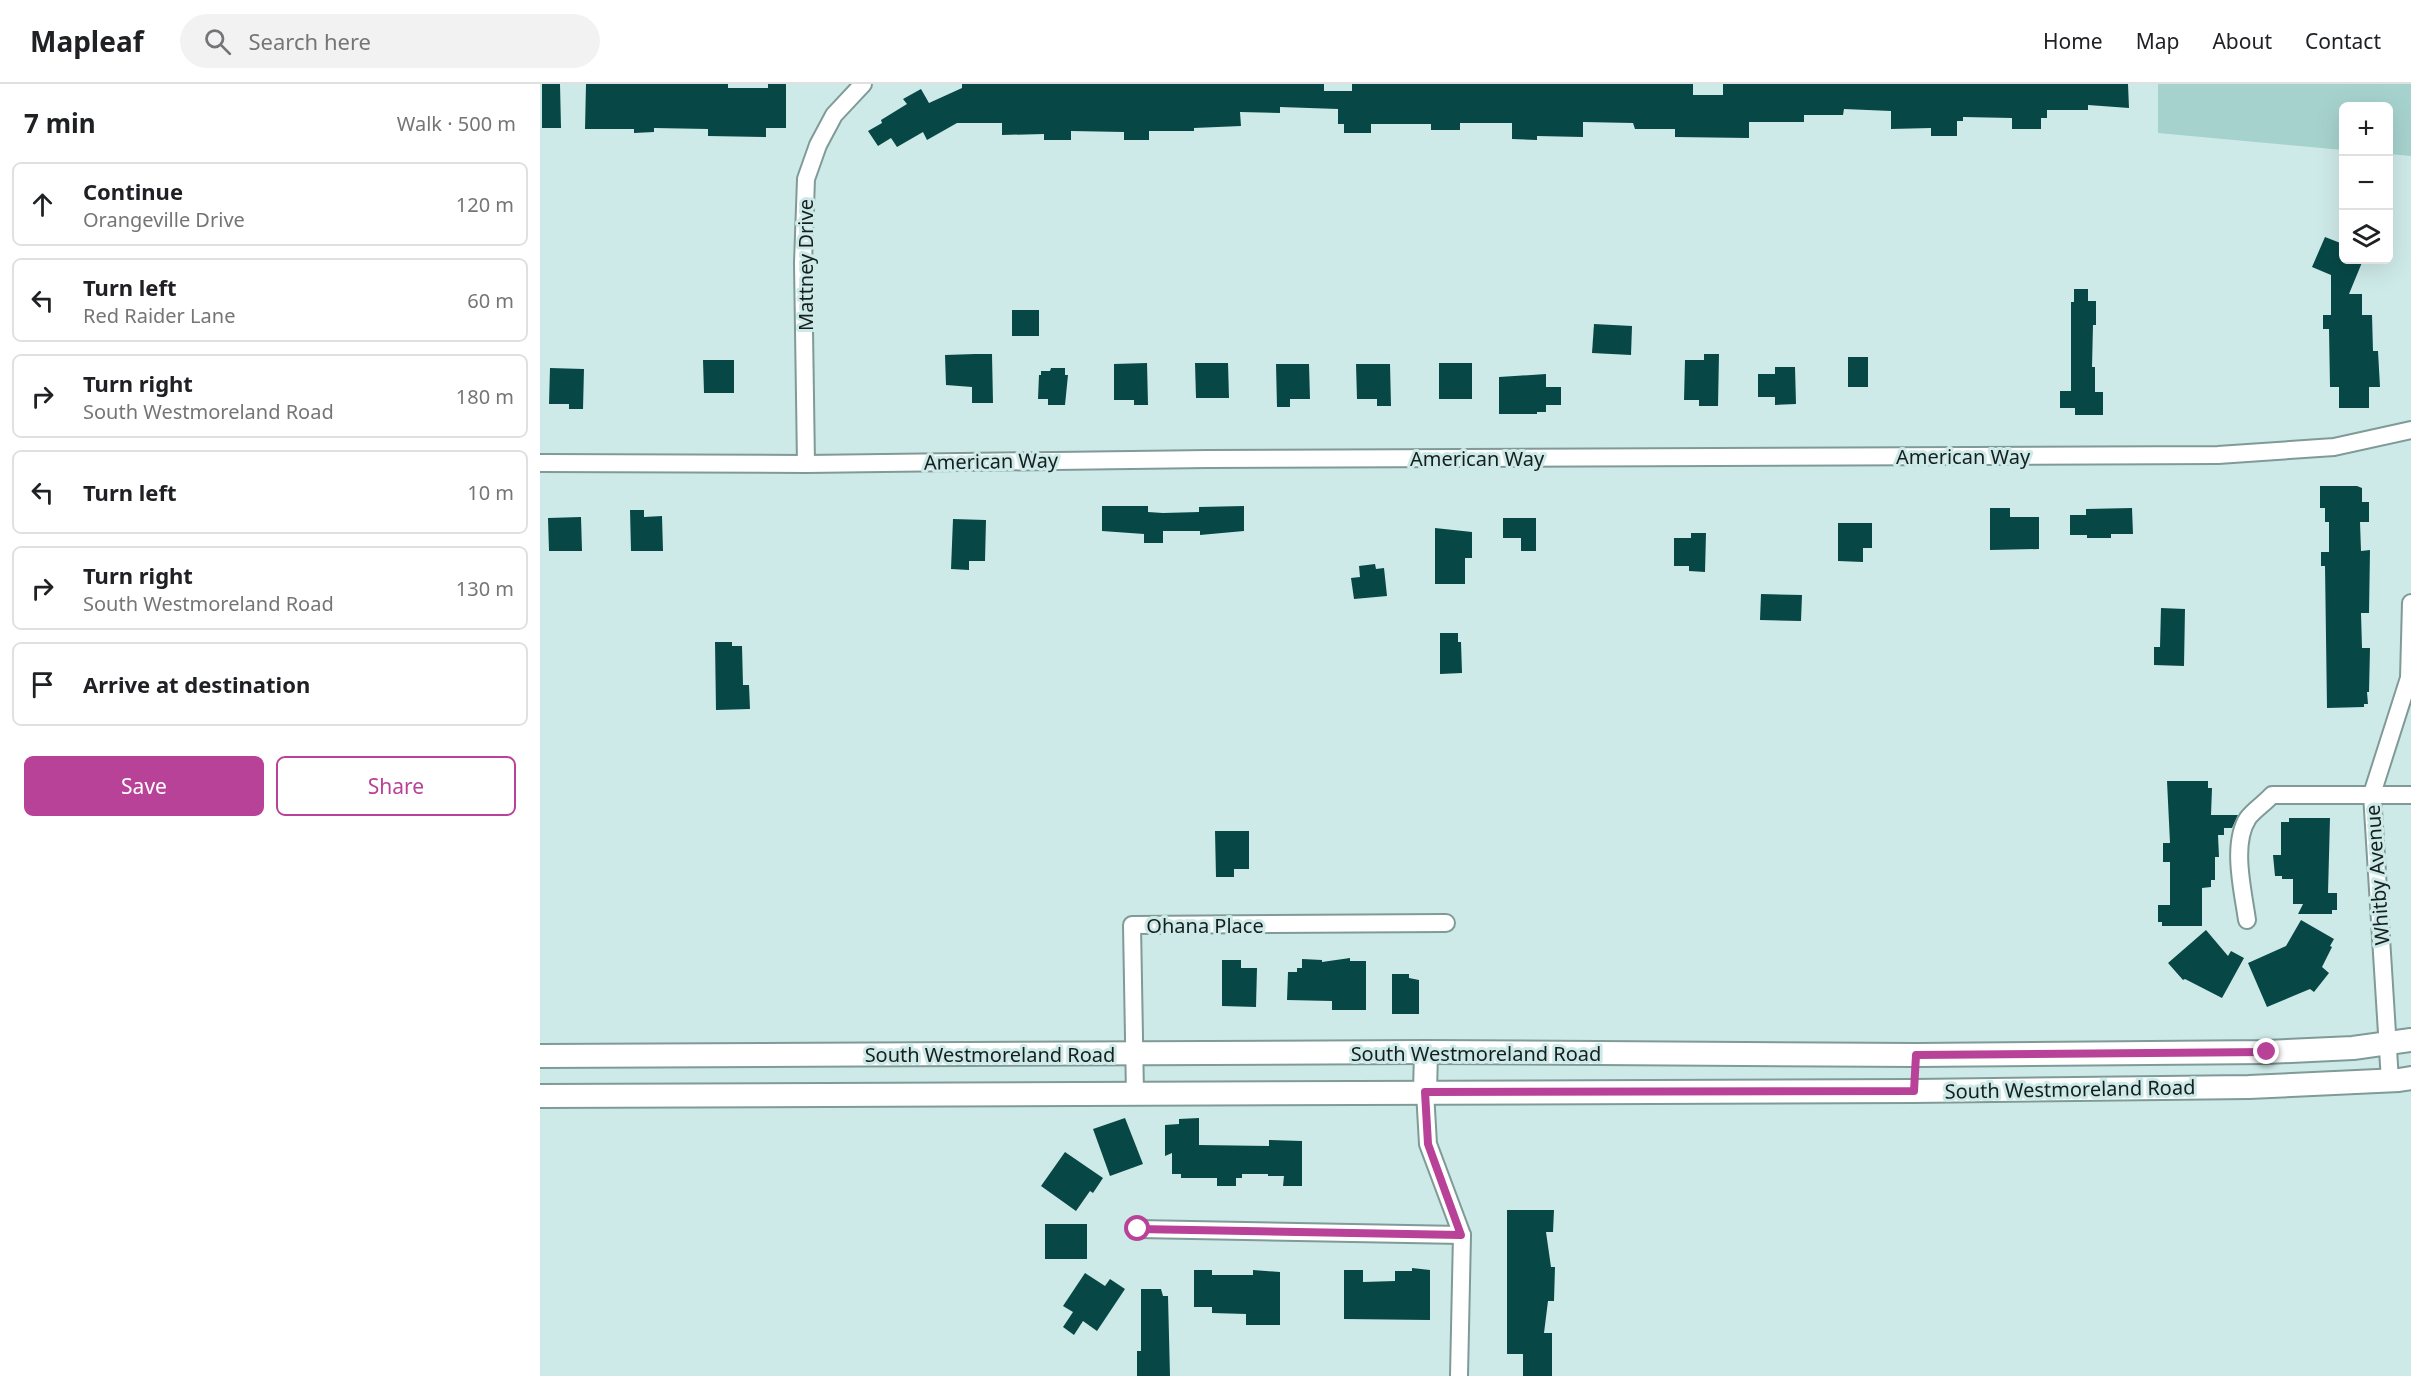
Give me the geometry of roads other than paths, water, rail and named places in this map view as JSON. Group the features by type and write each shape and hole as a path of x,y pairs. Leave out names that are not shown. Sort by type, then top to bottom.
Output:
{"main road":[{"name":"South Westmoreland Road","path":"540,1056 1426,1052 1916,1055 2267,1052 2353,1048 2400,1041"},
{"path":"1425,1092 1426,1052"},
{"path":"938,1055 938,1094"},
{"path":"1914,1091 1916,1055"},
{"name":"South Westmoreland Road","path":"540,1096 1914,1091 2249,1087 2400,1079"}],"street":[{"name":"Mattney Drive","path":"806,464 804,263 806,179 818,145 834,114 856,86"},
{"name":"American Way","path":"540,463 806,464 1232,459 2218,455 2334,447 2411,430"},
{"name":"Whitby Avenue","path":"2400,1079 2400,1041 2372,794 2409,678 2411,603"},
{"path":"2247,920 2240,866 2241,836 2248,818 2272,795 2411,795"},
{"name":"Ohana Place","path":"1135,1094 1132,925 1446,923"},
{"path":"1425,1092 1428,1144 1461,1235 1459,1376"},
{"path":"1138,1229 1461,1235"}]}
